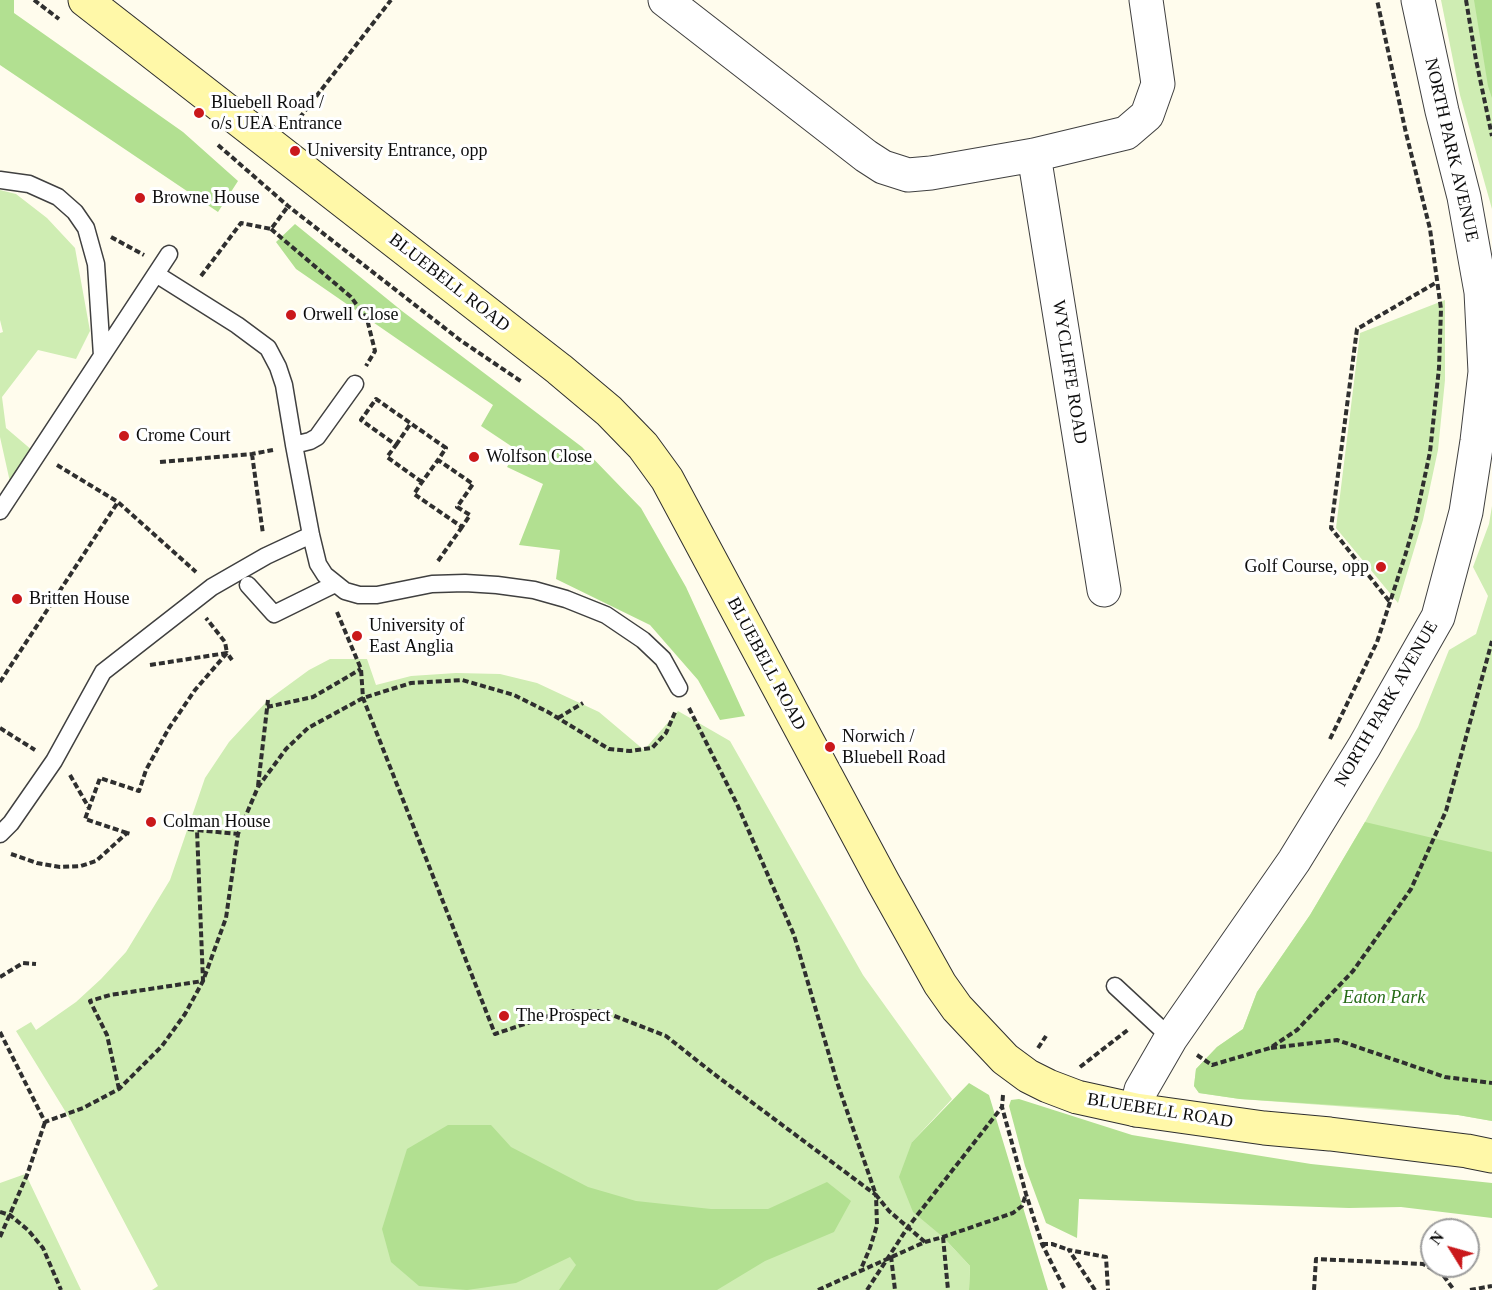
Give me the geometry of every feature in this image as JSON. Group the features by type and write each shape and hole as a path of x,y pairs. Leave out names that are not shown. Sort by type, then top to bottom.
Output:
{"street":[{"name":"BLUEBELL ROAD","path":"85,0 559,369 609,411 643,446 667,479 883,882 957,1008 1005,1059 1028,1076 1048,1086 1077,1097 1136,1110 1492,1156"},
{"path":"665,0 866,156 883,166 908,175 931,174 1126,133 1147,115 1158,84 1146,0"},
{"name":"NORTH PARK AVENUE","path":"1136,1110 1141,1090 1171,1038 1294,861 1364,747 1438,617 1466,512 1485,372 1481,292 1464,196 1442,111 1418,0"},
{"name":"WYCLIFFE ROAD","path":"1034,154 1104,590"}],"lane":[{"path":"0,180 29,184 58,197 75,212 86,228 96,264 102,356"},
{"path":"0,511 169,254"},
{"path":"156,274 237,325 268,348 284,385 318,564 330,585 359,595 377,595 421,586 465,583 525,589 566,599 606,615 643,640 663,659 679,688"},
{"path":"294,445 317,437 355,384"},
{"path":"0,834 11,823 54,761 103,672 212,587 266,556 311,535"},
{"path":"248,585 274,614 330,585"},
{"path":"1115,986 1171,1038"}],"path":[{"path":"276,147 391,0"},
{"path":"1328,744 1377,642 1390,601 1416,518 1430,453 1437,398 1441,309 1430,229 1377,0"},
{"path":"1466,0 1492,136"},
{"path":"271,229 311,176"},
{"path":"86,228 104,234 147,256 169,254 202,277 241,224 271,229 351,297 367,319 375,351 355,384"},
{"path":"1390,601 1331,528 1357,329 1437,282"},
{"path":"396,445 361,420 376,399 447,448 414,494 462,527"},
{"path":"411,423 387,457 422,482"},
{"path":"160,462 252,454 294,445"},
{"path":"38,454 118,502 212,587"},
{"path":"252,454 266,556"},
{"path":"421,586 470,515 457,507 473,484 438,460"},
{"path":"0,682 118,502"},
{"path":"232,660 227,653 225,642 205,618 248,585"},
{"path":"330,585 361,669 363,698 495,1034 563,1011 602,1011 666,1036 876,1195 889,1211 925,1242"},
{"path":"1270,1048 1297,1030 1353,971 1411,889 1446,811 1492,641"},
{"path":"148,665 227,653"},
{"path":"9,853 37,863 60,867 81,866 96,861 129,834 85,819 100,778 139,791 146,770 169,728 195,690 227,653"},
{"path":"267,707 313,697 361,669"},
{"path":"45,1122 82,1108 119,1089 162,1046 185,1014 203,981 226,918 238,834 258,787 286,749 308,728 363,698 411,683 462,680 514,694 609,749 630,751 652,748 666,733 676,714 679,688"},
{"path":"679,688 737,804 794,935 837,1082 876,1195 877,1225 860,1271"},
{"path":"258,787 268,700"},
{"path":"558,718 583,703"},
{"path":"188,829 238,834"},
{"path":"197,830 203,981"},
{"path":"0,977 23,963 36,964"},
{"path":"90,1001 110,995 203,981"},
{"path":"86,994 107,1035 119,1089"},
{"path":"1077,1070 1146,1014"},
{"path":"0,1032 45,1122 27,1175 0,1237"},
{"path":"1038,1049 1046,1036"},
{"path":"1171,1038 1212,1065 1270,1048 1336,1040 1445,1077 1492,1083"},
{"path":"1003,1092 1002,1107 1026,1194 1042,1244 1065,1290"},
{"path":"867,1290 908,1227 1002,1107"},
{"path":"818,1290 925,1242 943,1238 1013,1213 1022,1206 1026,1194"},
{"path":"0,1212 10,1215 43,1248 61,1290"},
{"path":"943,1238 948,1290"},
{"path":"1042,1244 1052,1244 1069,1250 1106,1257 1108,1290"},
{"path":"1069,1250 1095,1290"},
{"path":"891,1256 895,1290"},
{"path":"1314,1290 1316,1259 1423,1264 1443,1275 1454,1290"},
{"path":"1470,1290 1492,1287"}],"green space":[{"path":"0,0 14,0 14,13 183,132 238,181 218,212 0,65"},
{"path":"1441,0 1492,0 1492,209 1460,95"},
{"path":"1474,0 1492,0 1492,98 1488,86"},
{"path":"0,190 16,194 47,218 75,248 90,331 76,359 38,350 2,397 6,428 33,451 10,482 0,437 0,333 3,332 0,320"},
{"path":"295,224 402,311 582,447 641,508 686,587 745,716 720,720 698,680 650,625 556,579 560,550 519,545 543,484 507,467 517,450 481,426 493,405 296,269 276,242"},
{"path":"1445,300 1445,380 1438,450 1423,520 1398,603 1336,528 1360,333"},
{"name":"Eaton Park","path":"1492,506 1492,1121 1458,1115 1240,1099 1199,1093 1194,1086 1196,1069 1217,1047 1243,1029 1257,992 1310,915 1418,727 1449,650 1476,634 1488,596 1473,567 1489,524"},
{"path":"330,659 367,659 376,685 411,676 456,673 500,674 537,683 599,712 644,750 678,711 730,741 863,975 952,1099 912,1142 943,1237 970,1266 969,1290 152,1290 158,1286 70,1119 16,1031 31,1022 36,1030 76,1002 126,952 170,880 205,778 229,742 268,700 309,670"},
{"name":"Eaton Park","path":"1365,822 1492,852 1492,1121 1458,1115 1381,1108 1240,1099 1199,1093 1194,1086 1196,1069 1217,1047 1243,1029 1257,992 1310,915"},
{"path":"969,1083 989,1095 1048,1290 969,1290 970,1266 943,1237 913,1212 899,1177 912,1142"},
{"path":"1019,1099 1132,1135 1311,1164 1492,1183 1492,1218 1401,1207 1349,1208 1079,1199 1077,1238 1046,1223 1025,1166 1009,1106 1011,1100"},
{"path":"448,1125 491,1125 511,1147 588,1187 636,1201 711,1209 768,1209 827,1182 851,1201 834,1232 765,1261 717,1290 559,1290 576,1265 570,1257 516,1283 467,1290 419,1286 391,1262 382,1229 407,1149"},
{"path":"28,1173 27,1177 81,1290 0,1290 0,1183"}],"place":[{"name":"Bluebell Road / o/s UEA Entrance","path":"199,113"},
{"name":"University Entrance, opp","path":"295,151"},
{"name":"Browne House","path":"140,198"},
{"name":"Orwell Close","path":"291,315"},
{"name":"Crome Court","path":"124,436"},
{"name":"Wolfson Close","path":"474,457"},
{"name":"Golf Course, opp","path":"1381,567"},
{"name":"Britten House","path":"17,599"},
{"name":"University of East Anglia","path":"357,636"},
{"name":"Norwich / Bluebell Road","path":"830,747"},
{"name":"Colman House","path":"151,822"},
{"name":"The Prospect","path":"504,1016"}]}
